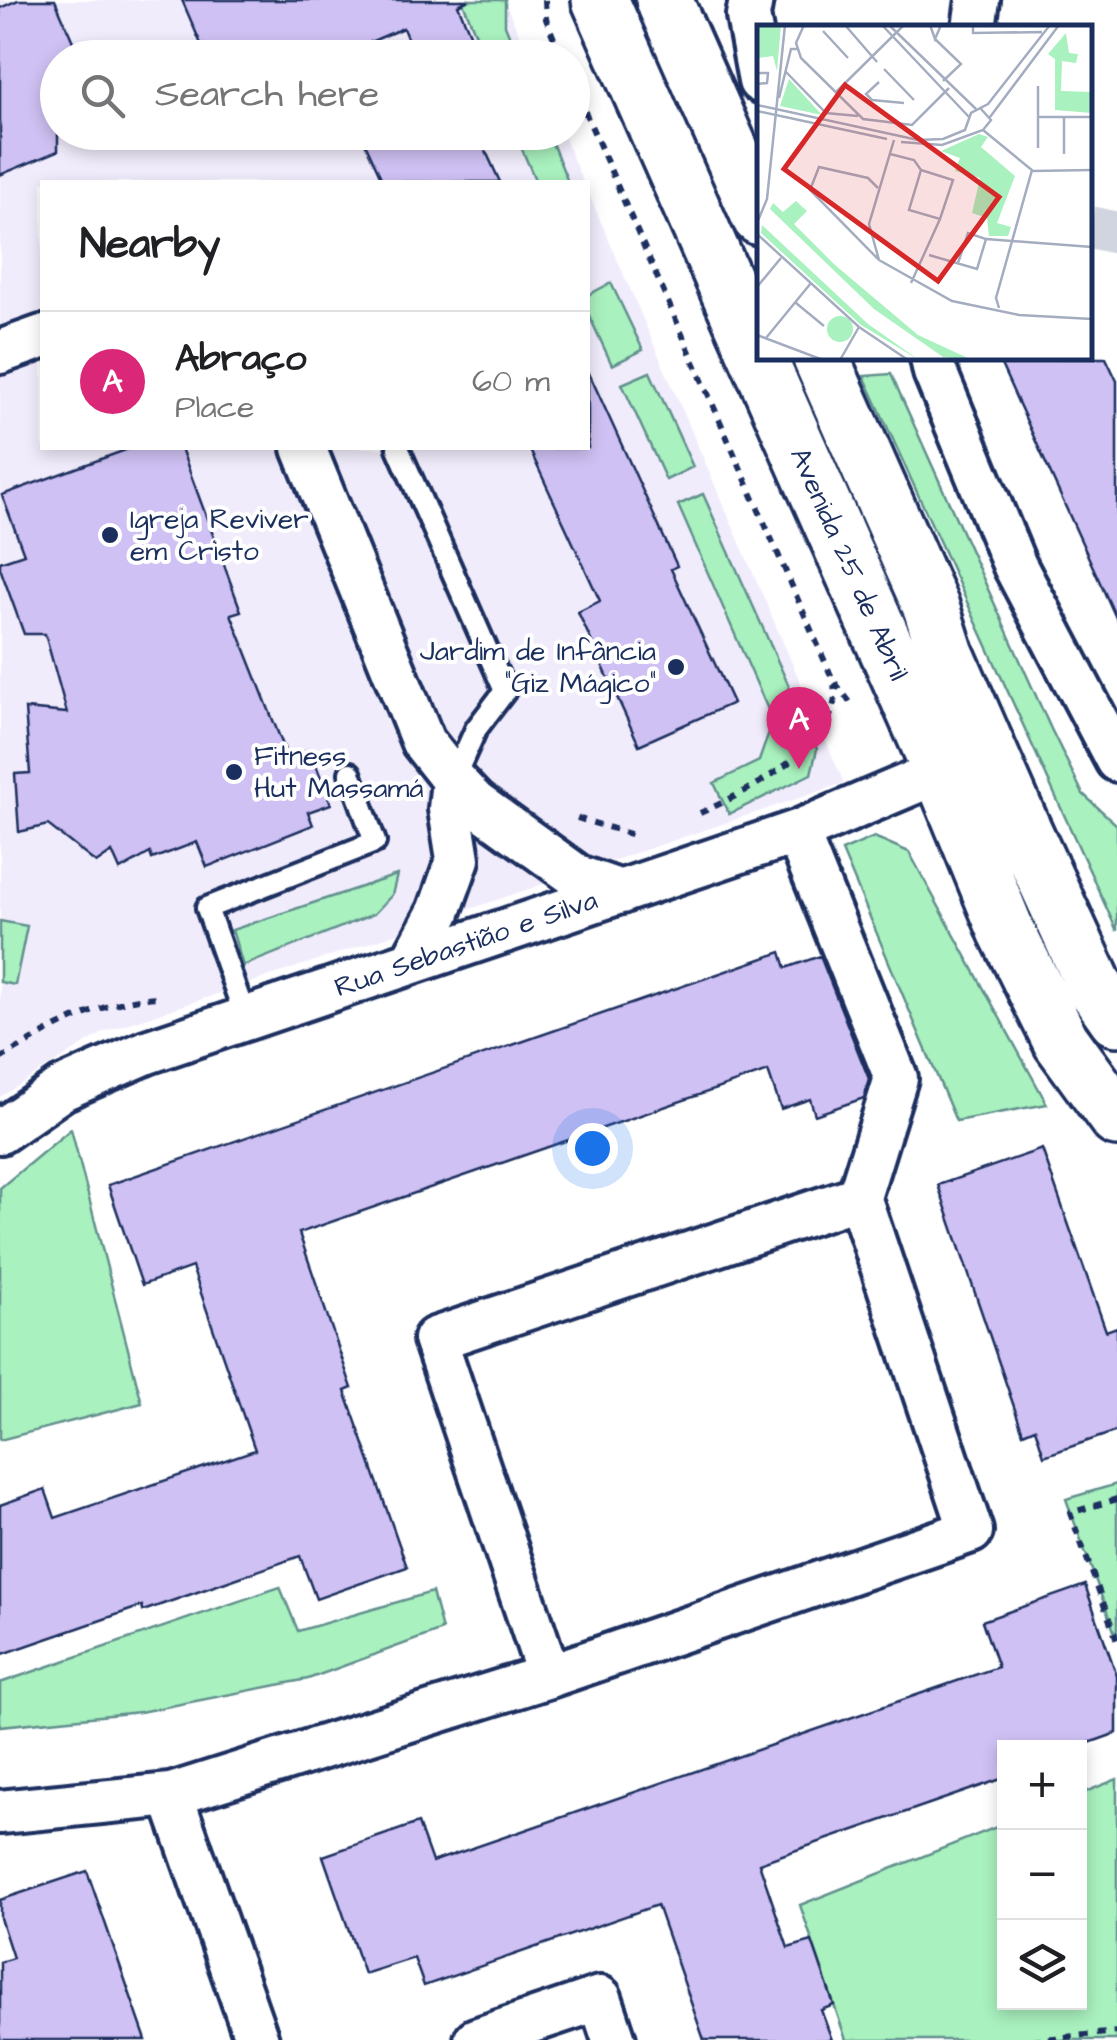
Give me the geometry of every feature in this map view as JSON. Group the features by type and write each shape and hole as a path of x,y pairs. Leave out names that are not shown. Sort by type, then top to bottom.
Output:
{"main road":[{"name":"Avenida 25 de Abril","path":"600,0 757,355"},
{"path":"664,0 757,210"},
{"name":"Avenida 25 de Abril","path":"759,360 941,772 1006,930 1061,1041 1117,1118"},
{"name":"Avenida 25 de Abril","path":"822,360 931,607 946,654 1020,824 1095,987 1117,1018"}],"street":[{"path":"751,0 748,16 757,64"},
{"path":"974,25 978,0"},
{"path":"0,352 40,338"},
{"path":"933,360 1015,566 1117,760"},
{"path":"305,450 424,742 476,803 578,877 621,892"},
{"name":"Rua Sebastião e Silva","path":"0,1132 62,1088 242,1006 412,962 796,832 941,772"},
{"path":"412,962 439,912 458,859 450,809 453,780"},
{"path":"0,1812 171,1795 550,1676 971,1530 859,1197 896,1078 796,832"},
{"path":"550,1676 435,1339 859,1197"},
{"path":"171,1795 257,2040"},
{"path":"476,2040 600,1998 614,2040"}],"lane":[{"path":"399,450 505,691 476,729 453,780"},
{"path":"242,1006 208,908 375,842 350,773"}],"path":[{"path":"545,0 546,19 555,40"},
{"path":"590,123 833,680 853,707"},
{"path":"696,815 782,768 820,734 832,715 836,697 833,680"},
{"path":"513,829 540,815 557,814 635,836 649,834"},
{"path":"0,1059 60,1025 102,1008 153,997 220,997 242,1006"},
{"path":"1117,1498 1070,1513 1117,1640"},
{"path":"1033,2040 1117,2032"}],"shaded area":[{"path":"0,0 504,0 522,40 40,40 40,150 569,150 582,180 40,180 40,450 590,450 590,197 844,783 104,1032 0,1097"}],"green space":[{"path":"462,0 505,0 505,25 511,40 478,40"},
{"path":"522,150 555,150 567,180 535,180"},
{"path":"611,283 643,350 612,365 590,317 590,294"},
{"path":"650,372 693,467 666,480 622,384"},
{"path":"891,374 1083,794 1117,825 1117,931 864,376"},
{"path":"703,494 817,749 811,774 729,814 714,783 759,761 773,721 678,505"},
{"path":"874,837 909,852 1047,1104 956,1121 842,851"},
{"path":"397,875 392,895 374,914 243,966 232,930"},
{"path":"0,921 27,926 15,985 0,982"},
{"path":"71,1129 142,1403 0,1440 0,1188"},
{"path":"1117,1484 1117,1639 1066,1499"},
{"path":"280,1587 298,1631 432,1592 442,1630 308,1679 140,1712 0,1726 0,1683"},
{"path":"1117,1779 1117,2040 846,2040 800,1905 997,1827 997,2010 1087,2010 1087,1791"}],"building":[{"path":"18,0 55,0 72,40 40,40 40,150 58,151 0,175 0,8"},
{"path":"182,0 469,0 458,5 472,38 408,40 403,28 375,40 199,40"},
{"path":"368,150 485,150 499,180 382,180"},
{"path":"1106,358 1117,381 1117,620 999,360"},
{"path":"590,375 677,566 671,569 733,703 639,745 578,612 600,601 530,450 590,450"},
{"path":"126,450 182,450 241,611 231,614 288,758 310,749 331,804 308,812 313,825 207,867 197,842 152,859 150,853 120,870 112,852 96,863 48,825 19,832 15,774 30,773 25,709 67,713 45,634 24,634 0,568 0,562 24,554 2,495"},
{"path":"781,952 786,968 820,956 869,1079 864,1098 815,1115 810,1099 781,1109 768,1071 299,1233 352,1388 345,1391 407,1567 316,1599 300,1556 143,1611 142,1606 0,1655 0,1505 45,1489 55,1518 255,1450 192,1267 142,1285 108,1185"},
{"path":"1042,1149 1106,1331 1117,1327 1117,1431 1044,1456 1035,1428 1023,1433 938,1185"},
{"path":"1085,1585 1117,1676 1117,1733 1087,1744 1087,1740 997,1740 997,1780 759,1863 788,1948 812,1941 834,2005 821,2010 832,2040 704,2040 657,1905 424,1986 414,1958 364,1974 323,1856 418,1823 432,1862 998,1667 982,1621"},
{"path":"87,1871 146,2040 0,2040 0,1962 13,1958 0,1918 0,1900"}],"tunnel":[{"path":"1092,227 1117,233"}],"place":[{"name":"Igreja Reviver em Cristo","path":"110,535"},
{"name":"Jardim de Infância \"Giz Mágico\"","path":"676,667"},
{"name":"Abraço","path":"799,769"},
{"name":"Fitness Hut Massamá","path":"234,772"}]}
